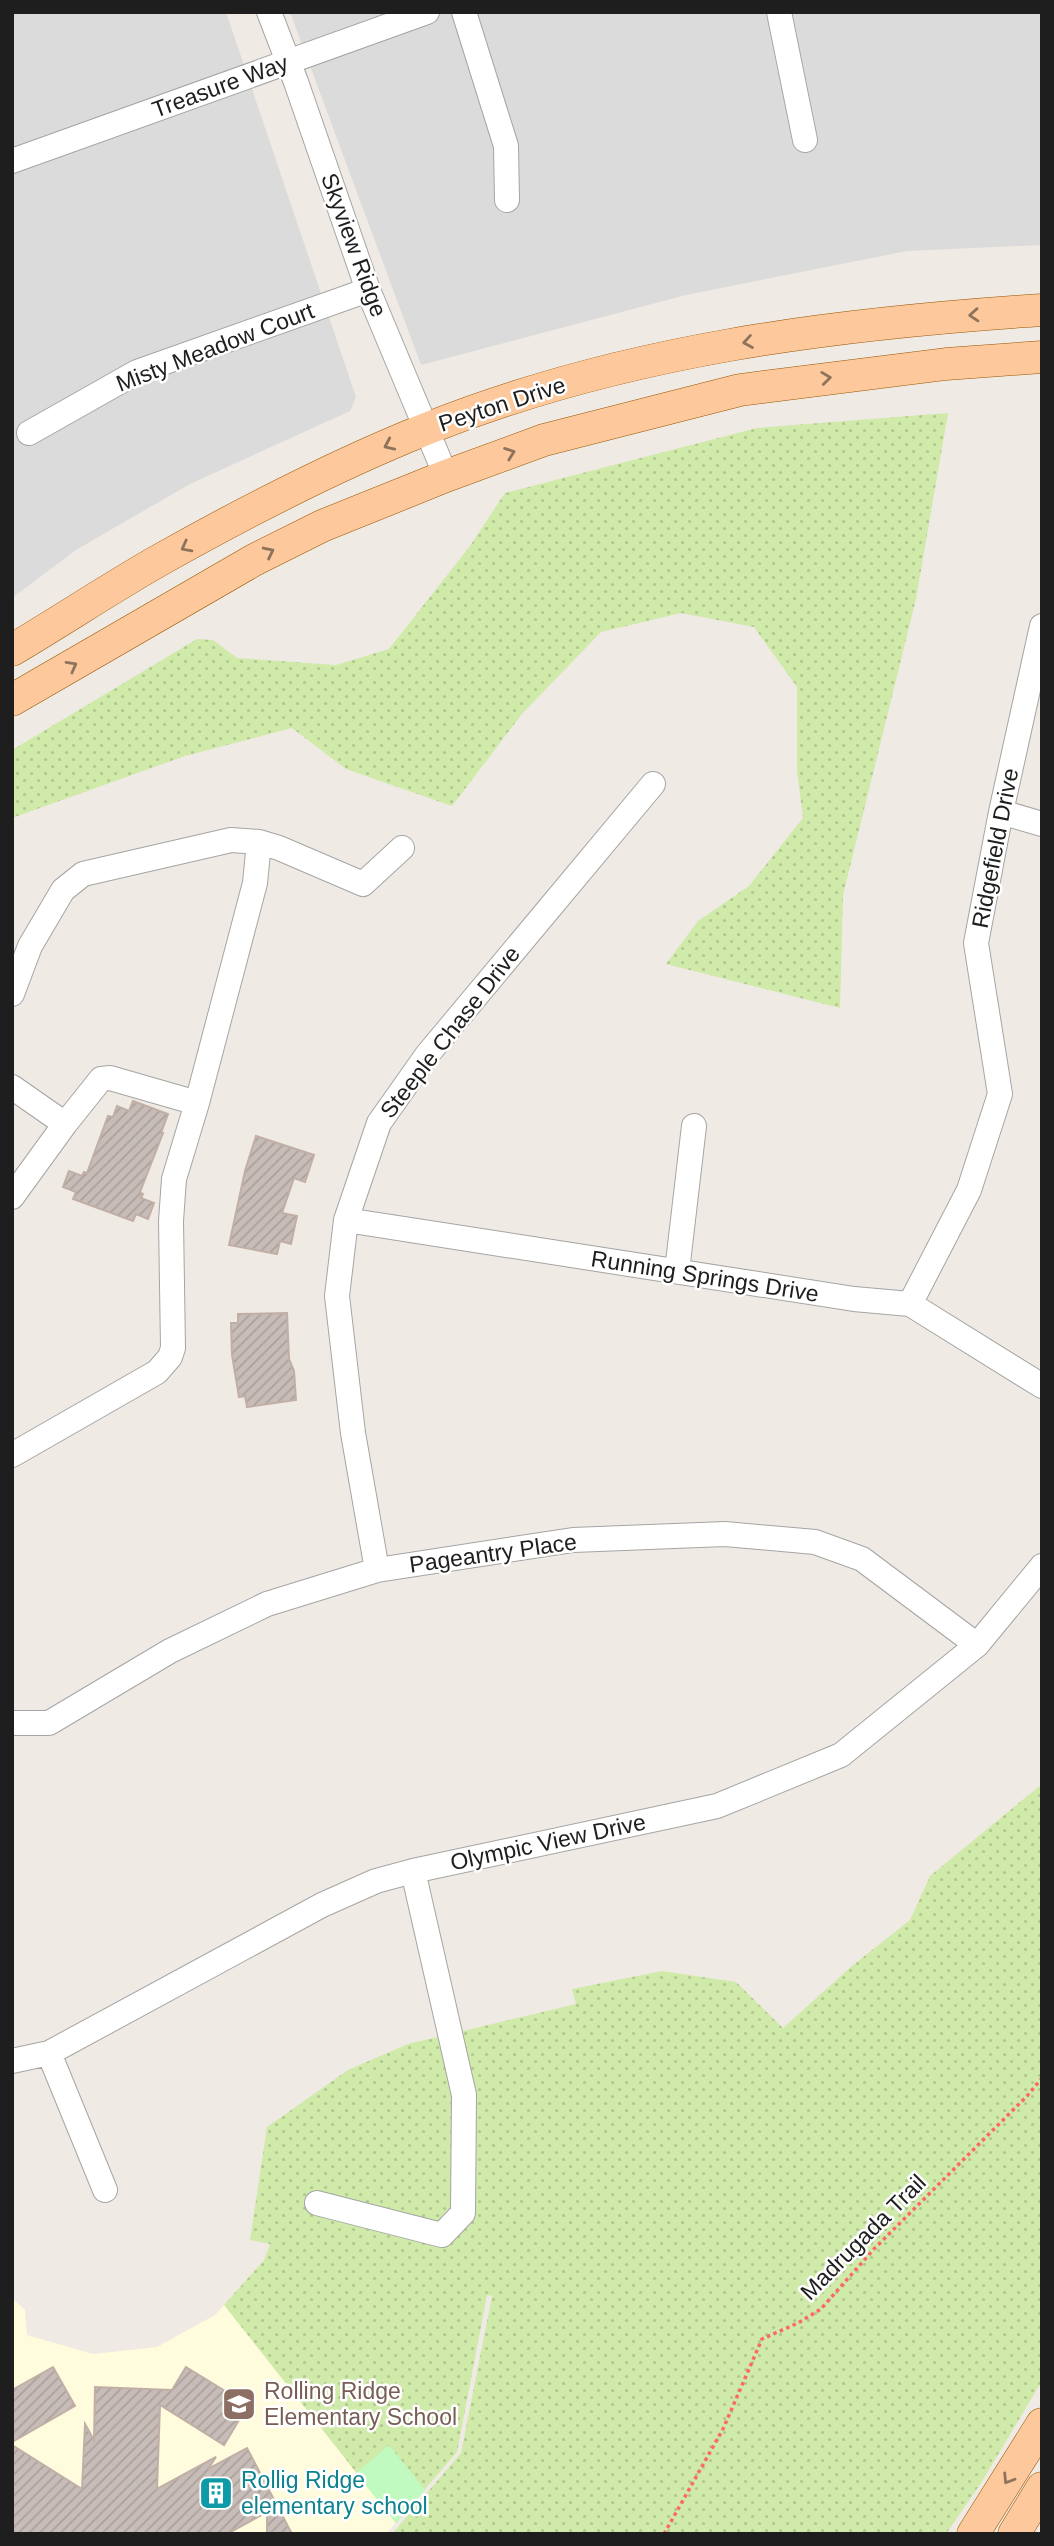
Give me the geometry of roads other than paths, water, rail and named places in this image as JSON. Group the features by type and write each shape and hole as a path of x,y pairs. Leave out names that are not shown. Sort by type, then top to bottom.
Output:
{"main road":[{"name":"Peyton Drive","path":"12,650 158,561 316,478 427,429 621,366 713,347 953,316 1042,310"},
{"name":"Peyton Drive","path":"12,699 254,560 322,526 544,440 740,390 946,364 1042,357"},
{"path":"973,2534 1042,2424"},
{"path":"1014,2534 1042,2488"}],"street":[{"name":"Skyview Ridge","path":"269,12 289,61 368,290 446,476"},
{"name":"Treasure Way","path":"12,161 427,12"},
{"path":"464,12 506,146 507,200"},
{"path":"779,12 805,140"},
{"name":"Misty Meadow Court","path":"29,433 137,372 368,290"},
{"name":"Ridgefield Drive","path":"910,1304 969,1190 1000,1094 976,943 1001,812 1042,625"},
{"name":"Steeple Chase Drive","path":"377,1570 353,1433 337,1296 346,1220 379,1123 427,1055 653,784"},
{"path":"1001,812 1042,824"},
{"path":"12,994 30,946 63,890 83,874 231,840 258,842 279,848 363,884 402,848"},
{"path":"12,1455 157,1372 170,1357 173,1348 171,1222 174,1179 197,1103 255,883 258,842"},
{"path":"12,1197 101,1079 110,1079 197,1103"},
{"path":"12,1087 65,1124"},
{"path":"677,1271 694,1126"},
{"name":"Running Springs Drive","path":"346,1220 855,1299 910,1304 1042,1387"},
{"name":"Pageantry Place","path":"12,1723 49,1723 170,1651 267,1604 377,1570 573,1540 725,1534 815,1542 862,1559 977,1645"},
{"name":"Olympic View Drive","path":"12,2061 48,2053 322,1905 376,1881 717,1806 841,1755 977,1645 1042,1566"},
{"path":"317,2203 442,2235 463,2213 464,2095 413,1871"},
{"path":"48,2053 105,2190"}],"place":[{"name":"Rolling Ridge Elementary School","path":"239,2404"},
{"name":"Rollig Ridge elementary school","path":"216,2493"}]}
